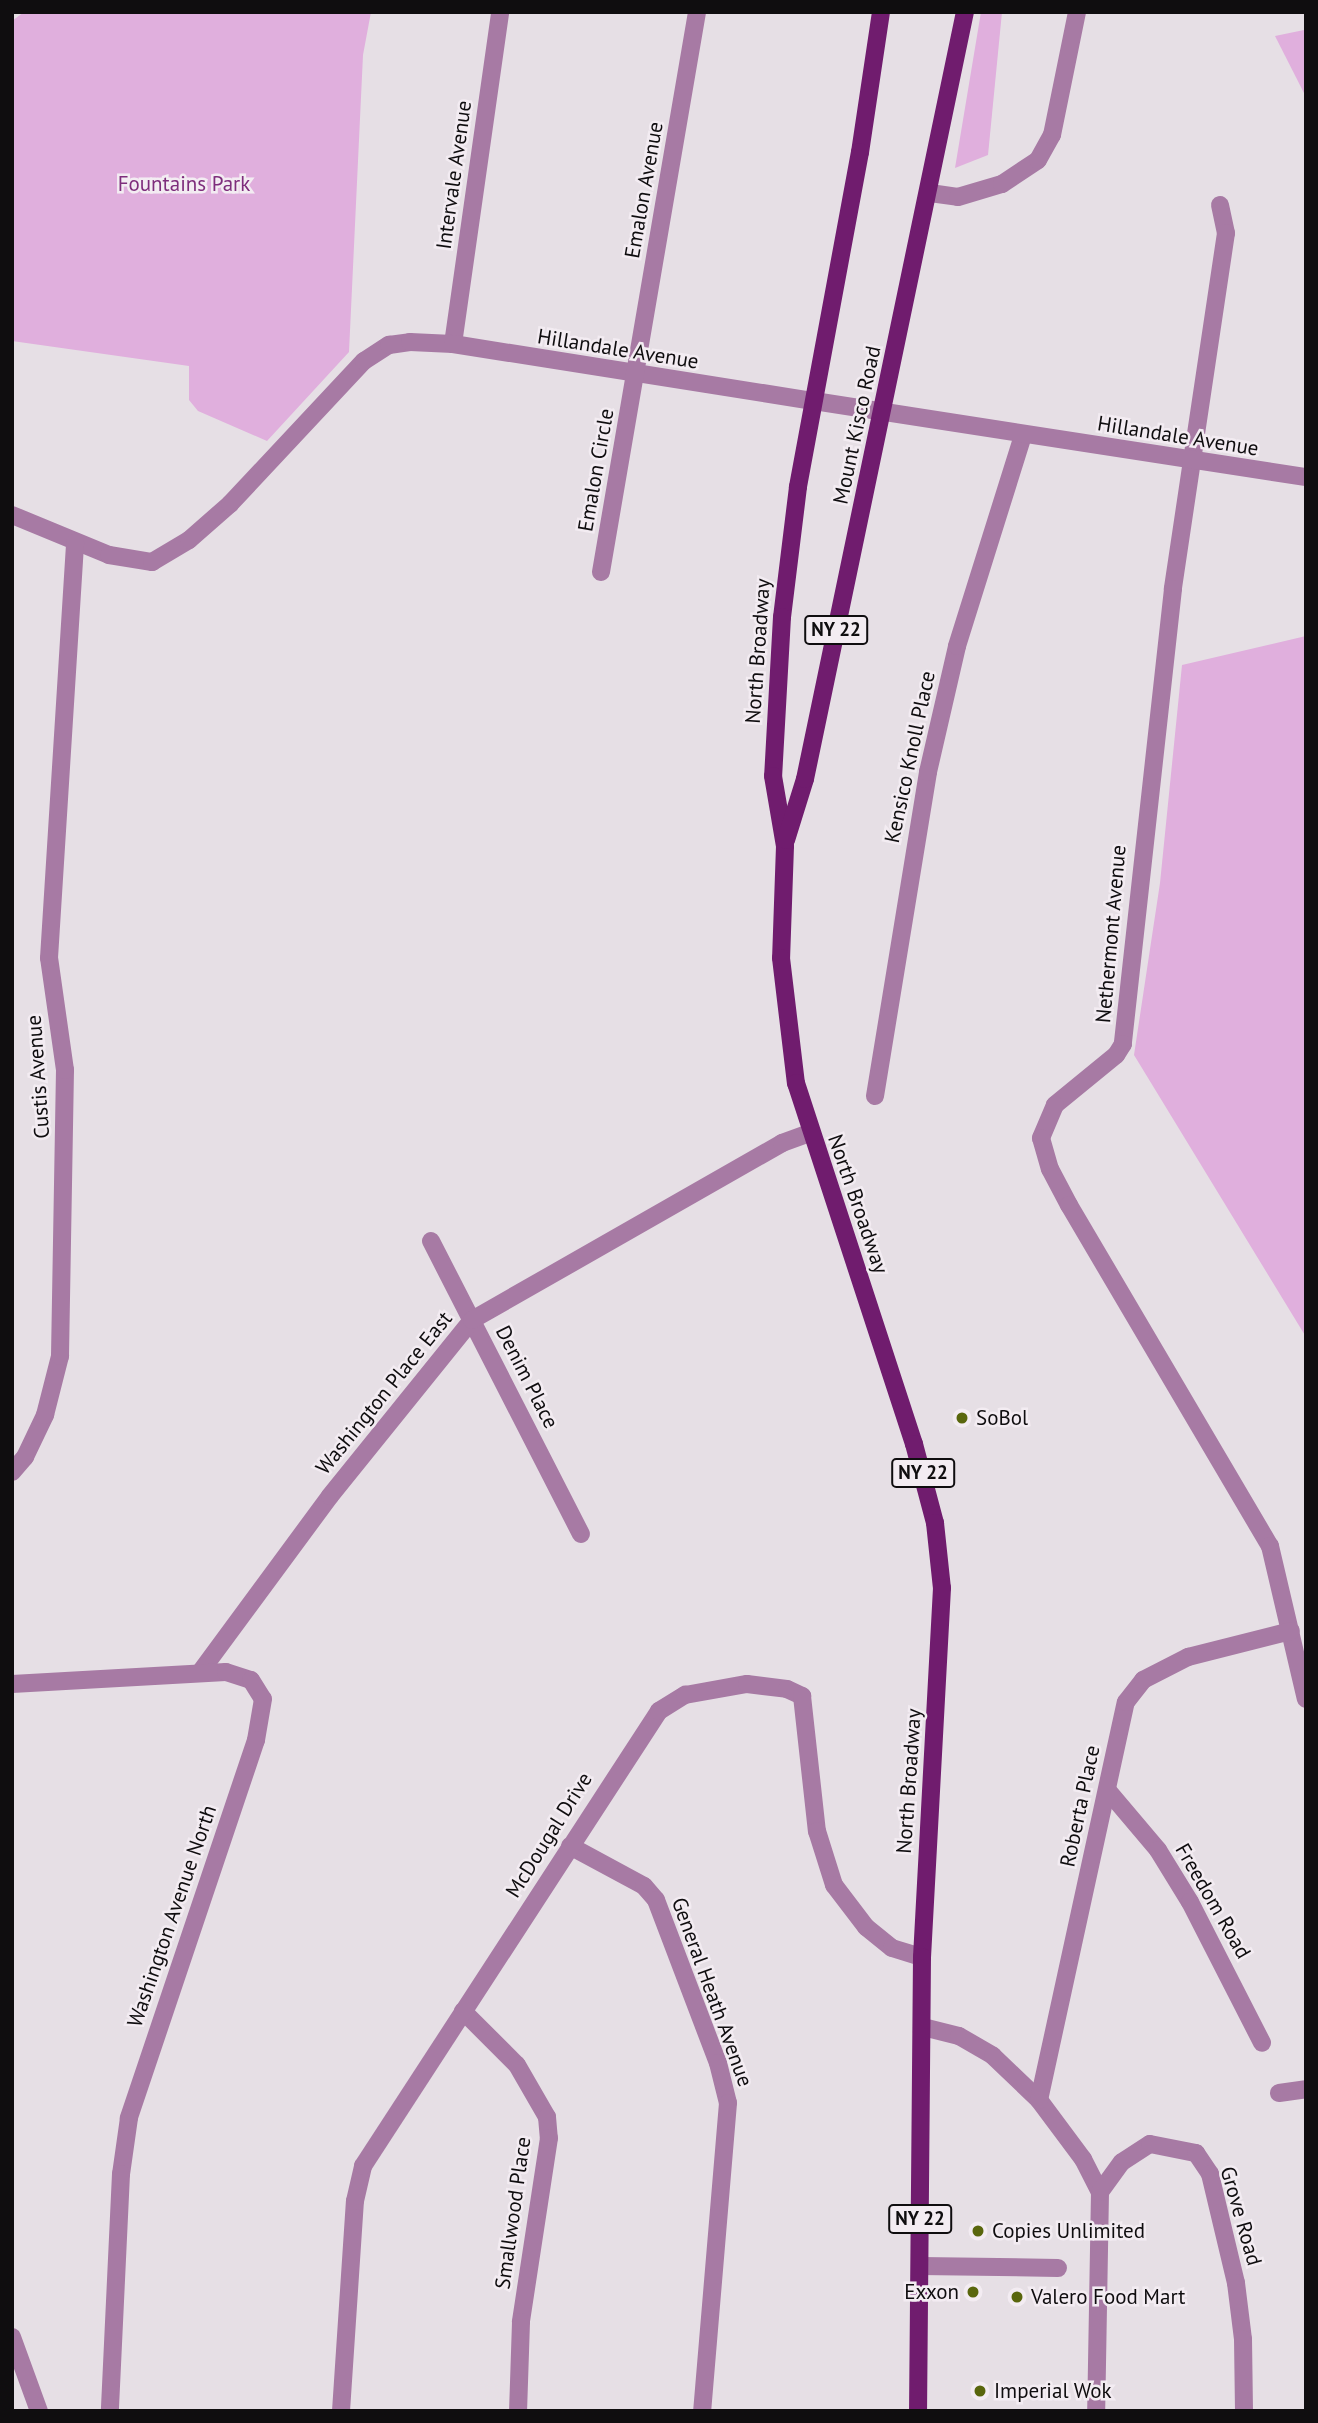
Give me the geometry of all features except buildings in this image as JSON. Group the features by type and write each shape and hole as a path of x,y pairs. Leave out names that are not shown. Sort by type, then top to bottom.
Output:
{"main road":[{"name":"North Broadway","path":"881,12 876,63 814,401 782,617 773,776 785,846 784,1003 796,1083 810,1133 914,1444 940,1560 942,1652 927,1820 922,1956 918,2411"},
{"name":"Mount Kisco Road","path":"785,846 804,779 930,193 965,12"}],"street":[{"name":"Intervale Avenue","path":"453,344 500,12"},
{"name":"Emalon Avenue","path":"636,376 698,12"},
{"path":"930,193 958,197 1002,184 1038,160 1052,135 1077,12"},
{"name":"Nethermont Avenue","path":"1220,205 1226,233 1190,462 1143,839 1123,1044 1116,1055 1055,1105 1042,1128 1042,1148 1069,1205 1270,1546 1306,1699"},
{"name":"Hillandale Avenue","path":"12,515 75,543 128,560 152,562 168,555 230,504 364,360 389,345 453,344 636,376 814,401 1190,462 1306,477"},
{"name":"Emalon Circle","path":"600,572 636,376"},
{"name":"Kensico Knoll Place","path":"875,1096 931,760 957,646 1023,435"},
{"name":"Custis Avenue","path":"12,1472 25,1457 45,1415 60,1356 65,1070 49,958 75,543"},
{"name":"Washington Place East","path":"201,1671 330,1496 472,1320 782,1143 810,1133"},
{"name":"Denim Place","path":"431,1241 581,1534"},
{"name":"Roberta Place","path":"1039,2100 1109,1792 1121,1716 1143,1680 1188,1657 1291,1630"},
{"name":"Washington Avenue North","path":"12,1684 201,1671 226,1672 251,1681 263,1699 263,1716 128,2118 121,2174 110,2411"},
{"name":"McDougal Drive","path":"341,2411 355,2201 363,2166 650,1721 672,1701 747,1684 797,1692 805,1702 809,1727 817,1831 834,1885 875,1934 892,1948 922,1956"},
{"name":"Freedom Road","path":"1109,1792 1158,1850 1184,1891 1262,2043"},
{"name":"General Heath Avenue","path":"570,1846 644,1886 656,1900 718,2063 728,2103 702,2411"},
{"name":"Smallwood Place","path":"463,2011 517,2065 547,2117 549,2138 521,2322 518,2411"},
{"path":"923,2027 981,2047 1039,2100 1083,2159 1100,2192 1096,2411"},
{"path":"1279,2093 1306,2089"},
{"name":"Grove Road","path":"1100,2192 1122,2162 1150,2144 1196,2152 1210,2174 1236,2283 1243,2339 1244,2411"},
{"path":"920,2266 1058,2268"},
{"path":"12,2337 39,2411"}],"green space":[{"name":"Fountains Park","path":"24,12 371,12 363,55 349,352 267,441 198,411 189,400 189,366 12,341 12,21"},
{"path":"981,12 1002,12 988,155 955,168"},
{"path":"1304,30 1306,32 1306,97 1275,36"},
{"path":"1306,636 1306,1337 1134,1055 1160,883 1182,665"}],"place":[{"name":"SoBol","path":"962,1418"},
{"name":"Copies Unlimited","path":"978,2231"},
{"name":"Exxon","path":"973,2292"},
{"name":"Valero Food Mart","path":"1017,2297"},
{"name":"Imperial Wok","path":"980,2391"}]}
